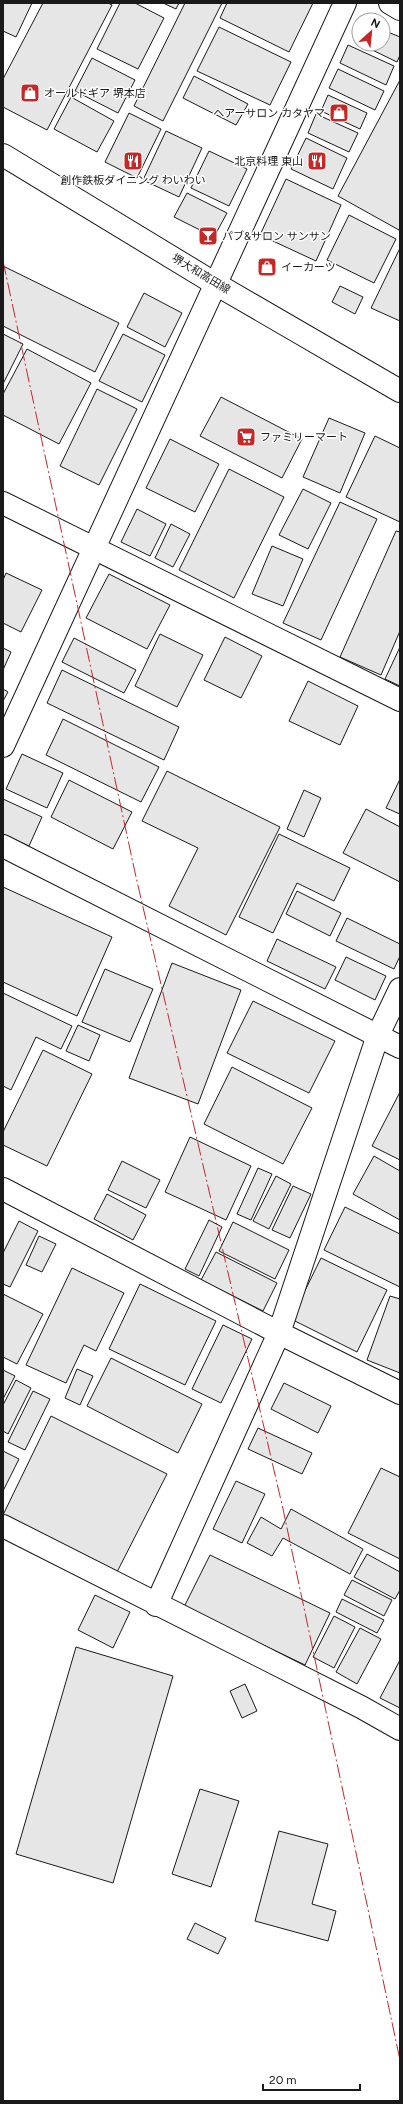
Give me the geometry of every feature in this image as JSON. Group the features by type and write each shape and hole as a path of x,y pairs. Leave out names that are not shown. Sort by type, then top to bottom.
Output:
{"street":[{"path":"3,746 95,549 214,283 345,3"},
{"path":"390,3 400,9"},
{"name":"堺大和高田線","path":"3,155 214,283 400,391"},
{"path":"3,503 400,700"},
{"path":"3,846 400,1047"},
{"path":"156,1605 279,1333 378,1035 400,989"},
{"path":"3,1189 279,1333 400,1393"},
{"path":"3,1526 156,1605 361,1707 400,1729"}],"building":[{"path":"3,3 32,3 16,37 3,31"},
{"path":"43,3 108,3 112,5 47,130 3,107 3,79"},
{"path":"120,3 135,3 164,18 138,69 97,49"},
{"path":"163,3 179,3 176,9"},
{"path":"185,3 222,3 163,121 134,106"},
{"path":"227,3 313,3 289,52 220,18"},
{"path":"219,27 291,62 270,105 197,71"},
{"path":"391,33 400,37 400,55 397,62 376,52 391,52"},
{"path":"348,45 351,46 351,52 363,52 394,66 386,85 340,63"},
{"path":"92,58 135,80 118,113 75,91"},
{"path":"338,69 384,91 375,110 329,88"},
{"path":"194,76 248,104 236,125 183,98"},
{"path":"400,80 400,228 399,230 338,196"},
{"path":"328,95 367,113 360,129 321,111"},
{"path":"71,97 114,121 97,152 54,129"},
{"path":"129,113 161,129 137,178 105,162"},
{"path":"316,114 358,133 349,152 308,133"},
{"path":"166,131 202,148 179,197 143,180"},
{"path":"306,138 347,158 333,189 291,169"},
{"path":"209,151 247,169 229,206 191,188"},
{"path":"286,179 341,205 316,261 260,235"},
{"path":"187,193 227,213 214,237 174,217"},
{"path":"349,215 396,239 374,283 327,260"},
{"path":"400,248 400,321 371,308"},
{"path":"3,266 119,323 95,372 3,326"},
{"path":"340,286 363,297 355,314 332,302"},
{"path":"144,293 182,313 165,347 127,327"},
{"path":"3,334 23,344 3,384"},
{"path":"123,334 165,355 142,402 99,381"},
{"path":"27,349 91,383 59,444 3,415 3,394"},
{"path":"97,389 137,409 99,485 60,466"},
{"path":"221,397 302,439 282,478 200,436"},
{"path":"329,418 365,433 340,493 303,477"},
{"path":"375,436 400,448 400,522 346,497"},
{"path":"170,439 219,464 195,512 146,488"},
{"path":"229,469 284,497 234,598 179,570"},
{"path":"303,489 331,503 308,549 279,535"},
{"path":"340,502 377,519 321,640 283,623"},
{"path":"137,509 166,524 150,556 121,542"},
{"path":"171,524 190,534 173,567 155,558"},
{"path":"396,531 400,532 400,631 381,675 340,657"},
{"path":"272,546 303,559 283,606 252,594"},
{"path":"6,573 42,590 21,632 3,623 3,580"},
{"path":"109,574 170,605 147,649 86,618"},
{"path":"160,634 203,655 177,707 135,686"},
{"path":"225,637 262,656 241,698 204,680"},
{"path":"74,638 136,670 124,693 62,662"},
{"path":"400,647 400,686 385,679"},
{"path":"3,648 11,652 3,670"},
{"path":"62,670 179,727 164,760 47,703"},
{"path":"308,681 358,706 340,745 289,721"},
{"path":"3,689 8,692 3,701"},
{"path":"63,719 159,767 141,802 46,755"},
{"path":"22,754 63,773 47,808 6,789"},
{"path":"167,771 280,827 226,935 169,906 198,848 142,821"},
{"path":"400,779 400,814 386,808"},
{"path":"69,780 132,812 113,849 51,817"},
{"path":"304,790 321,798 304,837 287,829"},
{"path":"3,799 42,817 29,846 3,834"},
{"path":"366,809 400,827 400,882 343,853"},
{"path":"279,834 350,868 334,901 297,883 273,933 239,917"},
{"path":"3,887 112,937 77,1016 3,982"},
{"path":"297,891 341,913 330,936 286,914"},
{"path":"347,918 400,944 400,956 394,969 336,941"},
{"path":"277,939 336,967 325,989 267,961"},
{"path":"346,957 386,976 375,1000 335,980"},
{"path":"172,963 241,990 198,1104 129,1078"},
{"path":"105,969 153,989 130,1042 82,1022"},
{"path":"3,993 72,1026 61,1049 36,1037 11,1090 3,1086"},
{"path":"253,1001 335,1041 309,1093 227,1053"},
{"path":"78,1025 100,1035 89,1061 66,1051"},
{"path":"43,1050 92,1074 47,1166 3,1145 3,1132"},
{"path":"232,1067 312,1108 283,1164 204,1124"},
{"path":"400,1092 400,1160 372,1146"},
{"path":"190,1137 251,1166 226,1220 165,1192"},
{"path":"374,1156 400,1171 400,1220 353,1194"},
{"path":"122,1161 160,1180 146,1208 108,1190"},
{"path":"258,1168 272,1174 251,1220 237,1214"},
{"path":"276,1176 291,1184 269,1229 253,1221"},
{"path":"293,1186 311,1194 290,1238 272,1230"},
{"path":"107,1194 146,1215 133,1240 94,1219"},
{"path":"345,1207 400,1234 400,1287 324,1250"},
{"path":"209,1220 222,1227 199,1276 185,1269"},
{"path":"19,1221 38,1231 10,1287 3,1284 3,1253"},
{"path":"233,1222 289,1250 275,1279 219,1251"},
{"path":"39,1236 56,1244 42,1272 26,1265"},
{"path":"216,1252 277,1283 263,1311 201,1280"},
{"path":"321,1258 387,1290 357,1352 291,1319"},
{"path":"72,1268 124,1293 96,1351 84,1345 66,1383 26,1365"},
{"path":"140,1284 216,1321 185,1385 109,1349"},
{"path":"3,1294 43,1314 17,1364 3,1357"},
{"path":"390,1296 400,1299 400,1373 367,1360"},
{"path":"223,1325 252,1339 221,1403 192,1389"},
{"path":"111,1358 202,1404 178,1453 87,1406"},
{"path":"77,1369 93,1376 80,1405 65,1398"},
{"path":"3,1370 15,1376 3,1399"},
{"path":"16,1380 31,1388 8,1434 3,1431 3,1405"},
{"path":"284,1383 331,1406 318,1433 271,1409"},
{"path":"33,1391 50,1399 25,1450 8,1442"},
{"path":"51,1416 167,1474 117,1572 3,1515"},
{"path":"258,1428 312,1453 302,1474 248,1449"},
{"path":"3,1451 19,1459 3,1491"},
{"path":"381,1468 400,1477 400,1559 348,1533"},
{"path":"236,1481 265,1494 242,1543 213,1529"},
{"path":"291,1509 363,1549 350,1574 283,1538 272,1556 247,1543 261,1517 281,1529"},
{"path":"367,1554 400,1572 400,1590 395,1599 354,1577"},
{"path":"210,1555 330,1613 305,1665 184,1607"},
{"path":"352,1580 392,1600 384,1616 344,1595"},
{"path":"95,1595 130,1612 113,1648 78,1630"},
{"path":"342,1599 384,1620 377,1633 336,1612"},
{"path":"334,1616 355,1627 334,1668 313,1657"},
{"path":"360,1628 381,1639 357,1684 336,1672"},
{"path":"76,1647 173,1676 113,1883 16,1854"},
{"path":"400,1660 400,1708 380,1698"},
{"path":"245,1684 257,1711 242,1718 230,1691"},
{"path":"200,1789 239,1801 211,1887 172,1874"},
{"path":"279,1831 328,1844 312,1904 336,1911 328,1941 255,1921"},
{"path":"195,1923 226,1938 218,1954 187,1939"}],"power":[{"path":"3,261 136,877 283,1509 400,2060"}],"place":[{"name":"オールドギア 堺本店","path":"30,93"},
{"name":"ヘアーサロン カタヤマ","path":"339,113"},
{"name":"創作鉄板ダイニング わいわい","path":"133,161"},
{"name":"北京料理 東山","path":"317,161"},
{"name":"パブ&サロン サンサン","path":"208,236"},
{"name":"イーカーツ","path":"267,267"},
{"name":"ファミリーマート","path":"246,437"}]}
